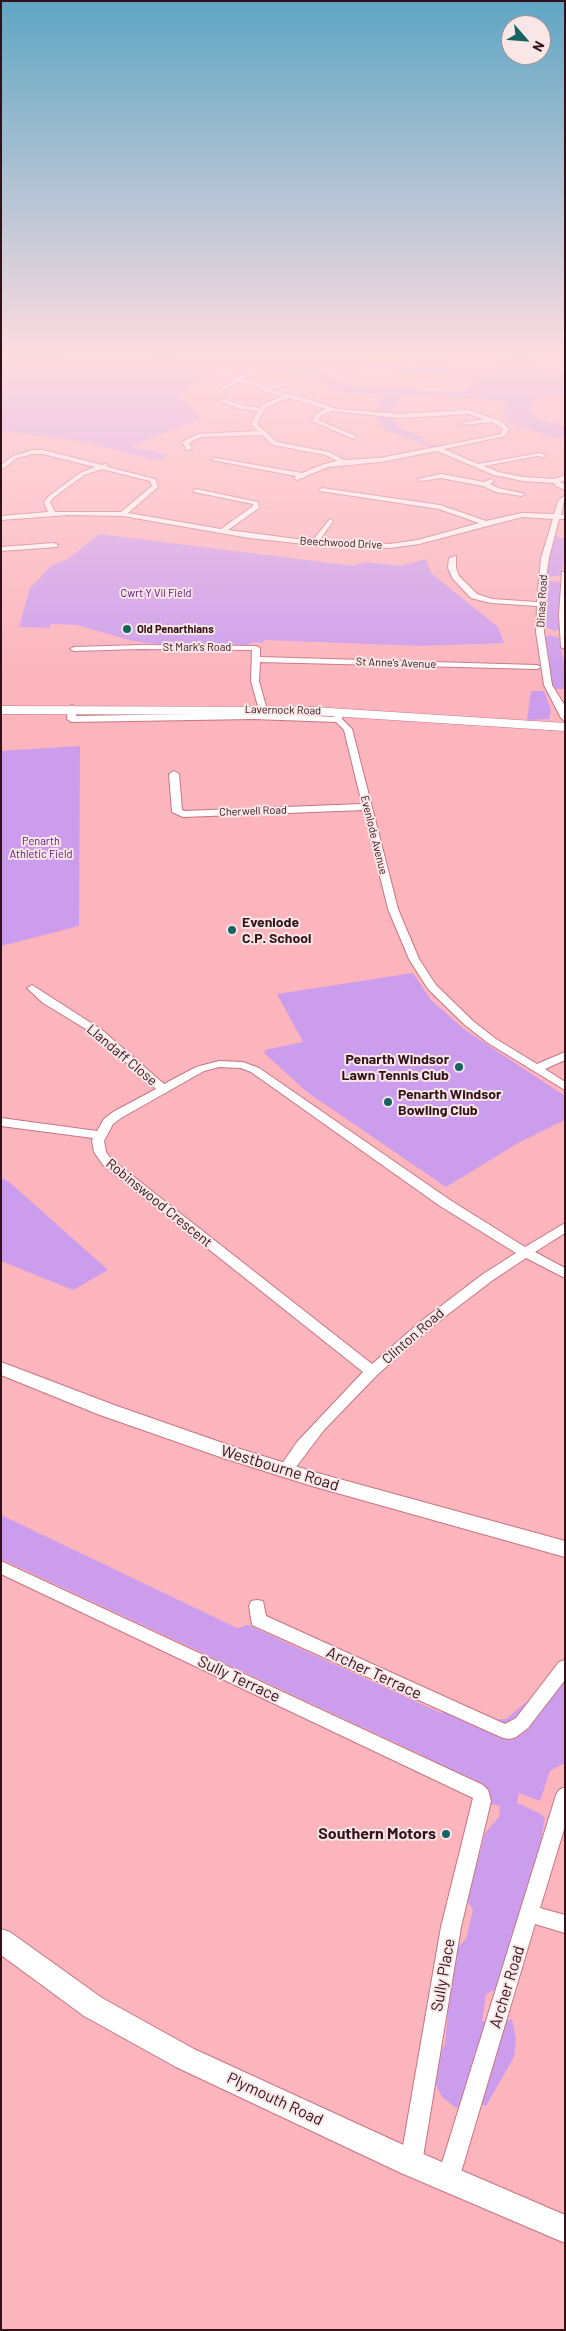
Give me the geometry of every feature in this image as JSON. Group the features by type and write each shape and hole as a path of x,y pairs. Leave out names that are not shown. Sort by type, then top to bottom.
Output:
{"main road":[{"name":"Lavernock Road","path":"1,710 72,708 263,710 339,716 565,727"}],"street":[{"path":"52,514 47,502 50,497 82,474 100,468"},
{"path":"112,468 150,478 156,484 124,514"},
{"path":"254,468 300,477 326,468"},
{"path":"481,468 502,475 556,481 565,477"},
{"path":"485,484 502,475"},
{"path":"421,479 441,476 485,484 496,490 522,494"},
{"path":"556,481 558,485 565,488"},
{"path":"322,490 440,507 486,523"},
{"path":"196,491 256,503 257,507 251,512 221,532"},
{"name":"Dinas Road","path":"565,497 561,500 561,516 542,578 540,604 540,632 550,691 563,703 565,718"},
{"name":"Beechwood Drive","path":"1,518 52,514 124,514 221,532 314,543 376,546 410,544 486,523 522,516 561,516"},
{"path":"314,543 330,522"},
{"path":"1,549 54,545"},
{"path":"453,558 452,568 456,577 474,596 492,601 540,604"},
{"path":"542,578 564,577"},
{"name":"Dinas Road","path":"564,577 563,633 565,647"},
{"path":"540,632 563,633"},
{"name":"St Mark's Road","path":"74,649 140,647 256,648 256,659"},
{"path":"256,659 255,682 263,710"},
{"name":"St Anne's Avenue","path":"256,659 537,667"},
{"path":"550,691 565,691"},
{"path":"72,708 71,719 339,716"},
{"name":"Evenlode Avenue","path":"339,716 348,729 393,909 414,959 432,987 455,1011 492,1041 565,1087"},
{"name":"Cherwell Road","path":"174,774 177,812 183,814 368,807"},
{"name":"Llandaff Close","path":"32,988 47,1001 98,1032 163,1089"},
{"path":"536,1069 565,1055"},
{"path":"1,1122 99,1135 112,1118 163,1089 213,1065 237,1064 250,1068 431,1194 525,1252 565,1274"},
{"name":"Robinswood Crescent","path":"99,1135 100,1152 112,1167 372,1372"},
{"name":"Clinton Road","path":"285,1471 302,1446 372,1372 446,1307 525,1252 565,1227"},
{"name":"Westbourne Road","path":"1,1368 116,1414 285,1471 565,1549"},
{"name":"Sully Terrace","path":"1,1567 477,1790"},
{"name":"Archer Terrace","path":"257,1606 258,1620 503,1731 510,1732 522,1723 565,1667"},
{"name":"Sully Place","path":"411,2163 451,1927 482,1801 482,1795 477,1790"},
{"name":"Archer Road","path":"448,2179 557,1816 565,1795"},
{"path":"529,1913 565,1924"},
{"name":"Plymouth Road","path":"1,1940 93,2007 185,2058 411,2163 565,2229"}],"green space":[{"name":"Cwrt Y Vil Field","path":"99,534 354,566 364,562 401,566 426,559 431,573 498,627 504,643 422,646 264,640 263,643 254,642 244,646 163,645 133,641 77,625 51,624 49,628 19,627 30,588 52,565 68,559"},
{"path":"555,536 565,539 565,552 561,575 551,577 546,574"},
{"path":"550,581 560,582 559,629 555,631 544,627 545,583"},
{"path":"550,635 559,638 565,669 565,689 556,689 551,686 544,638"},
{"path":"531,691 544,691 551,711 549,719 527,720"},
{"name":"Penarth Athletic Field","path":"80,746 79,926 1,946 1,751"},
{"path":"413,973 431,1000 465,1030 565,1096 565,1120 518,1143 446,1187 307,1092 264,1053 265,1050 303,1042 277,994"},
{"path":"1,1178 8,1181 108,1270 73,1290 1,1261"},
{"path":"1,1515 237,1628 248,1625 441,1713 459,1707 488,1720 506,1719 536,1694 565,1679 565,1763 550,1771 540,1801 519,1793 517,1803 539,1813 545,1818 542,1833 542,1850 499,1988 486,1994 482,2021 500,2022 512,2019 516,2039 514,2057 486,2106 476,2103 461,2109 455,2107 442,2097 434,2081 435,2060 445,2045 448,2013 443,2006 443,1987 454,1975 455,1950 466,1939 473,1910 465,1897 465,1882 477,1864 485,1833 499,1817 500,1806 490,1804 423,1759 424,1756 1,1559"}],"place":[{"name":"Old Penarthians","path":"127,629"},
{"name":"Evenlode C.P. School","path":"232,930"},
{"name":"Penarth Windsor Lawn Tennis Club","path":"459,1067"},
{"name":"Penarth Windsor Bowling Club","path":"388,1102"},
{"name":"Southern Motors","path":"446,1834"}]}
